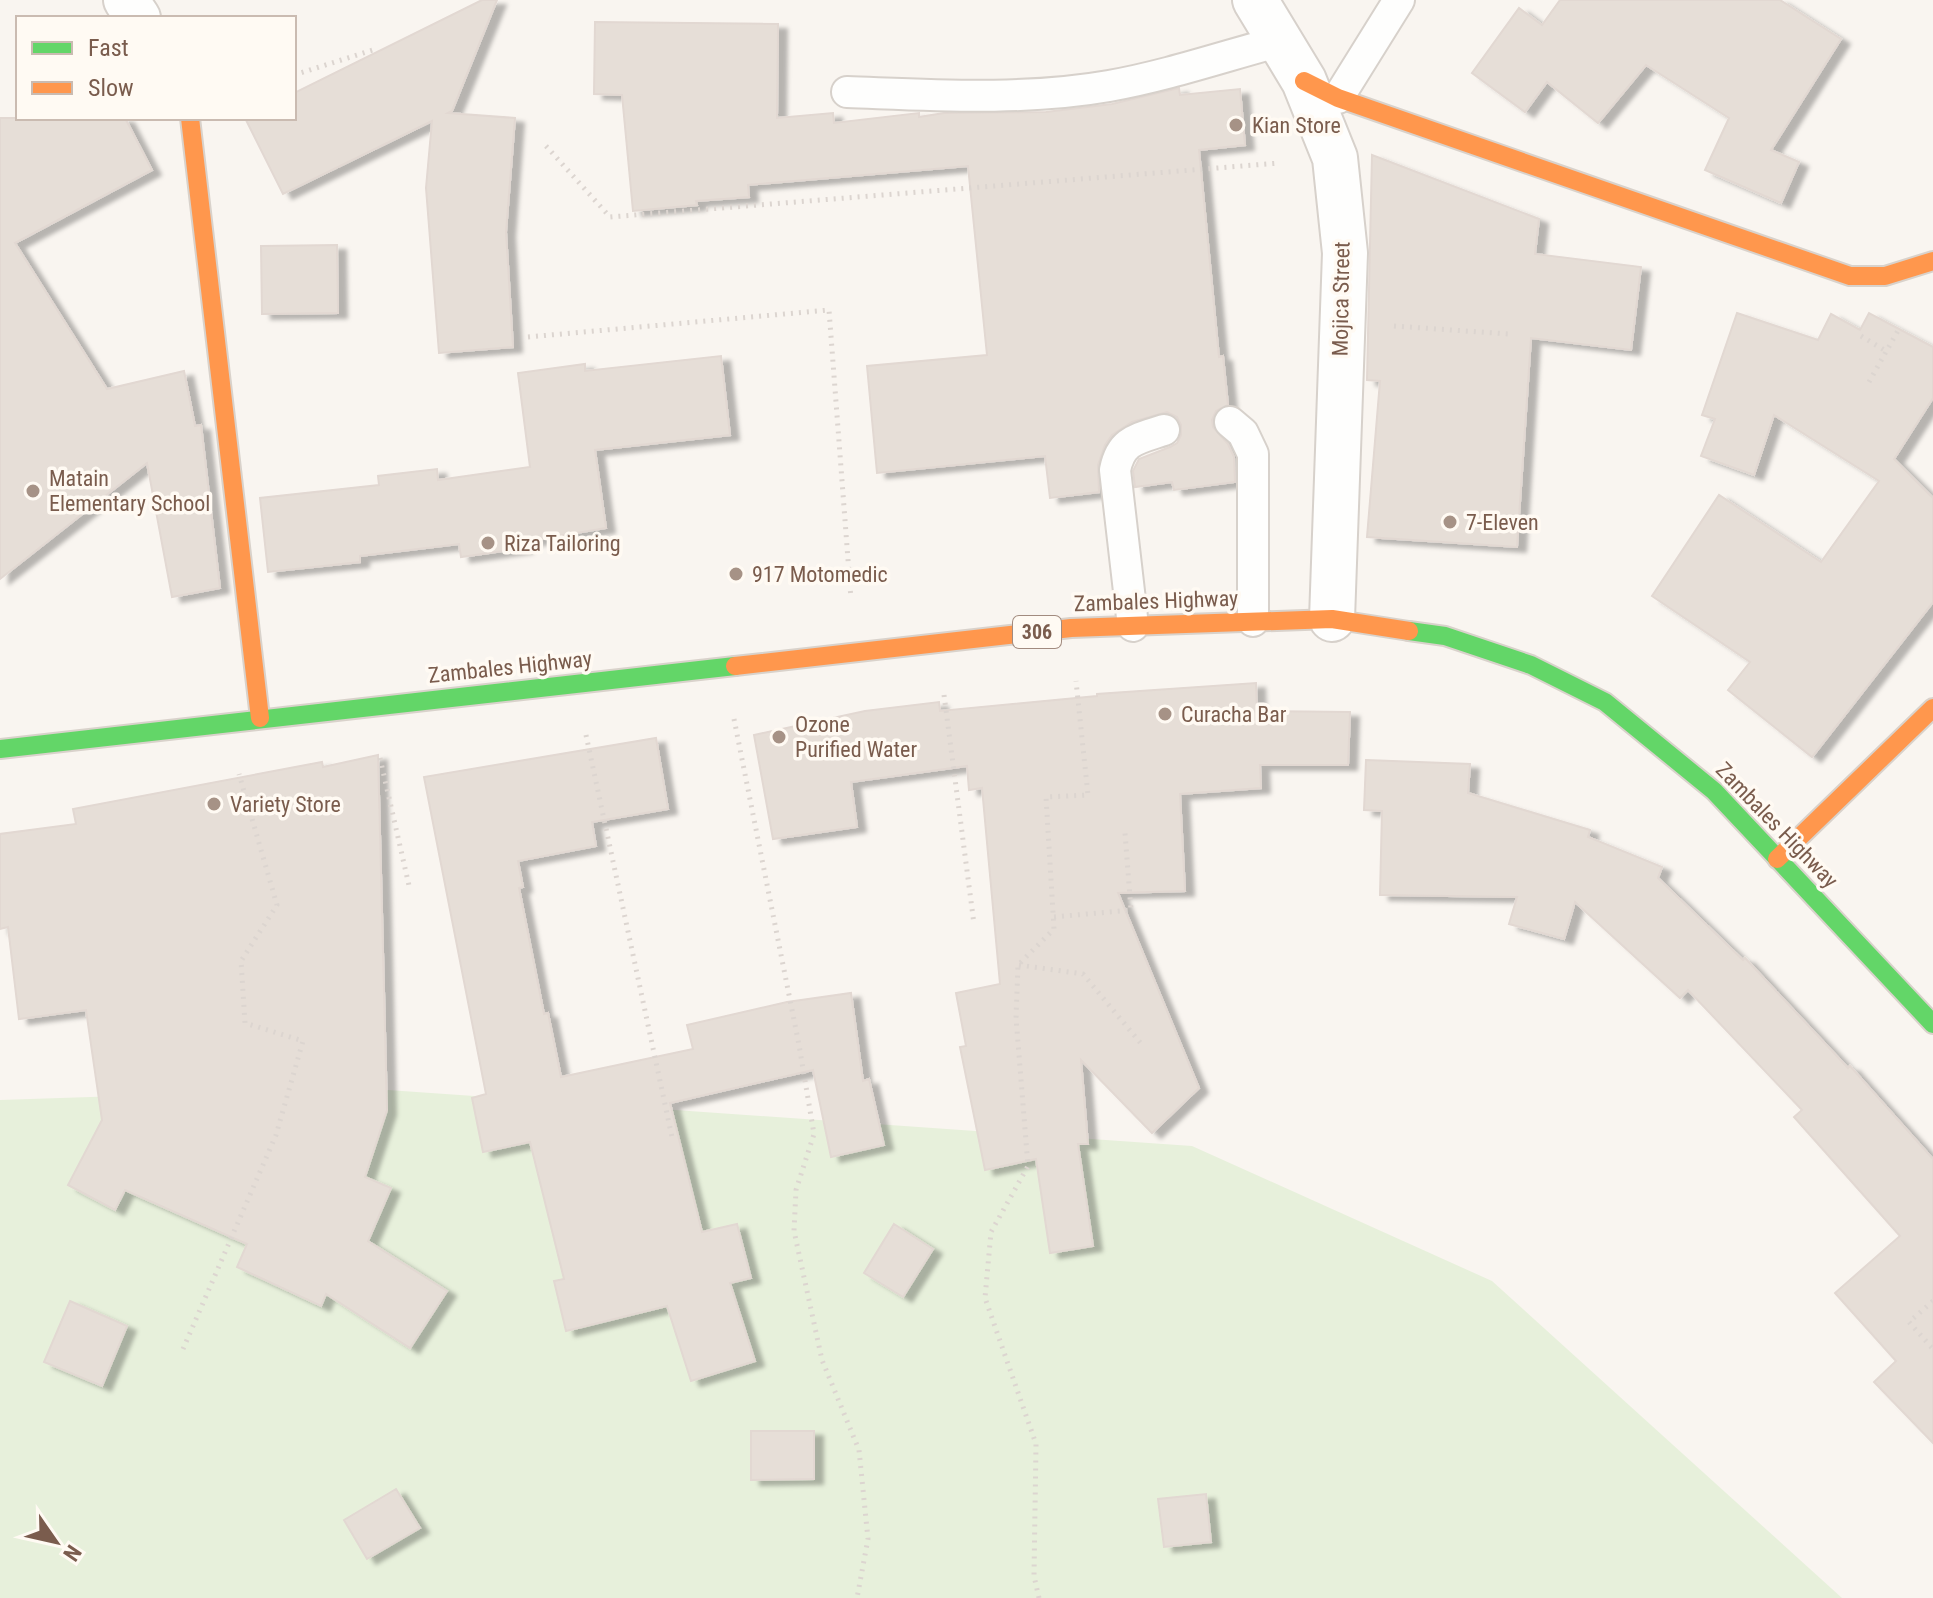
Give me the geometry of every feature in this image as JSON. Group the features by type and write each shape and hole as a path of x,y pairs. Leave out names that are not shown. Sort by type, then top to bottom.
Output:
{"main road":[{"path":"1321,90 1850,276 1885,276 1933,261"},
{"path":"190,120 260,718"},
{"name":"Zambales Highway","path":"0,749 1071,628 1332,619 1445,636 1531,665 1605,702 1714,791 1933,1024"},
{"path":"1777,859 1933,708"}],"street":[{"name":"Mojica Street","path":"1255,0 1281,41 1321,90 1335,158 1345,253 1332,619"}],"lane":[{"path":"1321,90 1399,0"},
{"path":"847,92 953,95 1109,86 1281,41"},
{"path":"1230,422 1243,433 1253,454 1253,621"},
{"path":"1133,626 1115,470 1119,453 1134,440 1164,430"}],"path":[{"path":"296,74 376,49"},
{"path":"546,146 610,217 1335,158"},
{"path":"528,337 829,310 855,652"},
{"path":"1342,322 1509,334"},
{"path":"1861,336 1886,351"},
{"path":"1039,1598 1034,1576 1036,1444 985,1298 991,1232 1028,1166 1016,1018 1018,965 1054,929 1046,797 1088,795 1071,628"},
{"path":"937,643 974,924"},
{"path":"724,667 814,1134 796,1190 794,1231 822,1360 859,1450 868,1539 857,1598"},
{"path":"575,683 672,1137"},
{"path":"368,706 410,890"},
{"path":"183,1349 276,1135 303,1041 245,1023 241,961 277,905 224,723"},
{"path":"1054,917 1131,910 1125,833"},
{"path":"1018,965 1083,974 1143,1046"},
{"path":"1933,1301 1909,1322 1933,1349"}],"green space":[{"path":"359,1088 1192,1146 1492,1281 1842,1598 0,1598 0,1100"}],"building":[{"path":"482,0 497,0 452,111 448,113 515,118 506,232 513,347 439,353 426,188 432,121 283,194 246,120 296,120 296,92"},
{"path":"1560,0 1780,0 1841,39 1771,150 1799,162 1781,203 1705,170 1729,118 1646,65 1598,123 1547,82 1525,112 1472,73 1519,8 1542,25"},
{"path":"595,22 778,24 777,118 833,113 834,123 919,113 919,117 944,113 1046,112 1112,104 1179,88 1180,95 1240,89 1245,145 1199,150 1219,357 1223,356 1228,405 1216,411 1212,420 1213,427 1228,444 1234,457 1235,482 1174,490 1172,482 1135,487 1133,471 1139,459 1177,443 1181,435 1177,417 1167,412 1132,422 1112,435 1098,465 1099,492 1050,498 1045,456 877,473 867,366 987,355 968,166 748,185 749,197 633,211 622,95 594,94"},
{"path":"0,118 126,120 152,170 15,243 107,389 184,371 195,426 201,425 220,588 172,597 147,463 0,579"},
{"path":"1372,155 1539,219 1535,254 1641,267 1631,350 1531,338 1517,547 1367,537 1380,381 1367,380"},
{"path":"337,245 338,313 262,314 261,246"},
{"path":"1737,313 1818,340 1831,314 1860,330 1869,313 1933,347 1933,398 1894,459 1933,498 1933,602 1812,757 1728,690 1750,662 1652,596 1719,495 1821,562 1879,481 1774,415 1754,475 1701,456 1715,419 1702,415"},
{"path":"721,356 730,435 595,450 606,528 523,542 524,548 461,557 459,544 360,556 360,562 268,572 260,498 379,485 378,476 437,469 438,480 530,467 518,373 585,364 585,371"},
{"path":"1256,683 1257,711 1350,712 1348,765 1260,765 1261,788 1180,794 1185,891 1118,893 1199,1088 1152,1133 1081,1060 1088,1144 1078,1144 1093,1246 1050,1253 1036,1159 985,1170 960,1047 966,1046 956,993 1000,984 982,788 969,790 967,766 851,782 857,827 773,839 754,735 865,711 939,702 940,711 1097,694"},
{"path":"656,738 668,809 592,822 596,846 518,861 523,887 519,888 544,1014 548,1013 561,1077 693,1049 687,1025 787,1002 851,993 863,1081 869,1079 884,1145 831,1157 813,1070 670,1103 702,1232 737,1224 751,1278 730,1283 755,1361 691,1381 667,1306 566,1331 554,1281 564,1279 530,1142 483,1152 472,1098 486,1094 424,777"},
{"path":"378,755 387,1110 365,1177 391,1188 368,1241 447,1291 410,1348 326,1294 321,1306 237,1267 247,1244 125,1190 115,1210 68,1185 102,1120 86,1010 19,1019 8,927 0,929 0,834 76,824 73,809 322,762 323,767"},
{"path":"1366,760 1470,764 1468,793 1590,830 1588,837 1662,867 1658,878 1743,960 1745,958 1848,1068 1850,1066 1933,1159 1933,1443 1874,1382 1896,1361 1835,1293 1900,1236 1794,1117 1802,1110 1688,990 1680,998 1575,902 1564,939 1509,924 1517,897 1380,895 1382,811 1364,810"},
{"path":"894,1224 933,1249 903,1297 864,1273"},
{"path":"70,1301 127,1326 102,1386 44,1362"},
{"path":"751,1431 814,1431 814,1479 751,1480"},
{"path":"396,1489 420,1528 367,1559 344,1520"},
{"path":"1206,1494 1211,1542 1164,1547 1158,1499"}],"traffic: fast":[{"path":"1409,631 1445,636 1531,665 1605,702 1714,791 1933,1024"},
{"path":"0,749 735,666"}],"traffic: slow":[{"path":"1304,81 1338,98 1850,276 1885,276 1933,261"},
{"path":"190,120 260,718"},
{"path":"735,666 1071,628 1332,619 1409,631"},
{"path":"1777,859 1933,708"}],"place":[{"name":"Kian Store","path":"1236,125"},
{"name":"Matain Elementary School","path":"33,491"},
{"name":"7-Eleven","path":"1450,522"},
{"name":"Riza Tailoring","path":"488,543"},
{"name":"917 Motomedic","path":"736,574"},
{"name":"Curacha Bar","path":"1165,714"},
{"name":"Ozone Purified Water","path":"779,737"},
{"name":"Variety Store","path":"214,804"}]}
